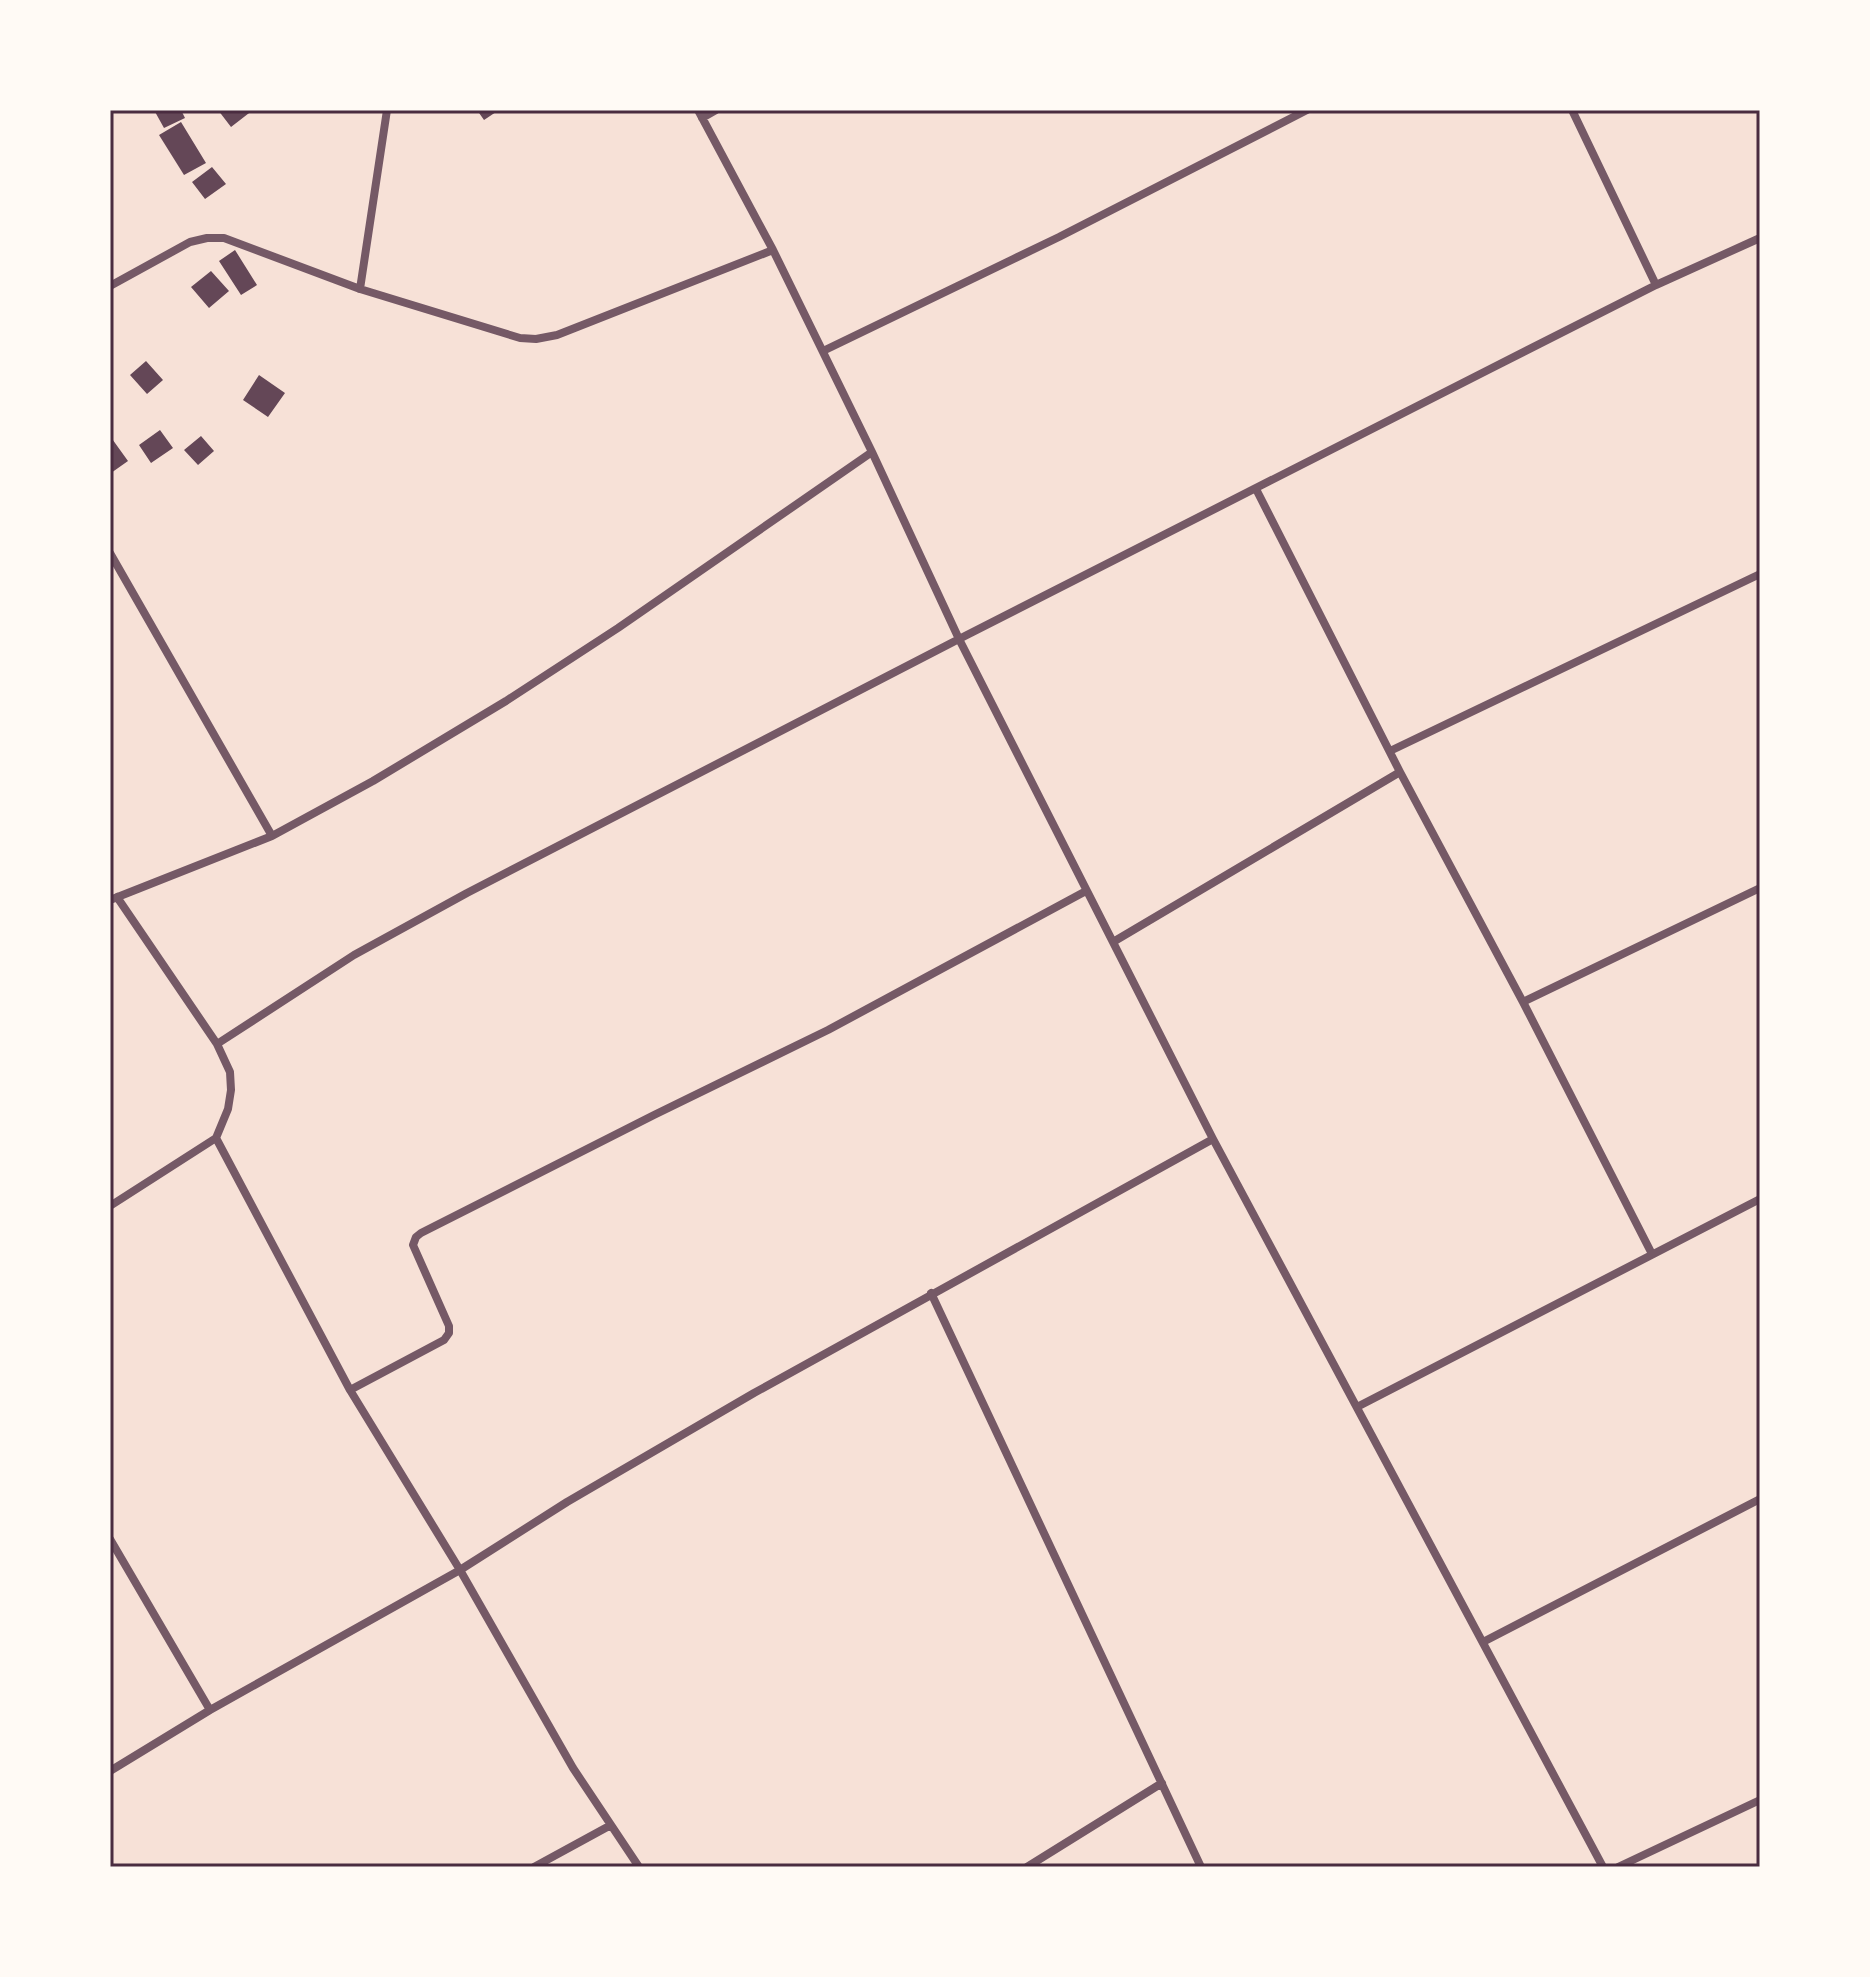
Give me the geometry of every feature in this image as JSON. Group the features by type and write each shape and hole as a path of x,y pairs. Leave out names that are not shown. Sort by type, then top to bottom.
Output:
{"street":[{"path":"360,289 387,110"},
{"path":"716,110 700,114 773,250 959,639 1086,891 1213,1139 1603,1867"},
{"path":"823,351 1059,237 1307,110"},
{"path":"1572,110 1656,285"},
{"path":"110,286 190,242 224,238 360,289 520,338 536,339 557,335 773,250"},
{"path":"217,1044 354,955 467,893 1656,285 1760,238"},
{"path":"110,1206 216,1138 228,1109 231,1090 230,1072 217,1044 113,899 272,836 373,781 506,701 618,628 872,452"},
{"path":"1256,489 1652,1254"},
{"path":"110,553 272,836"},
{"path":"1390,751 1760,574"},
{"path":"1113,942 1400,772"},
{"path":"1523,1002 1760,888"},
{"path":"350,1390 444,1340 449,1333 449,1326 413,1245 421,1233 828,1030 1086,891"},
{"path":"216,1138 350,1390 460,1570 573,1768 639,1867"},
{"path":"110,1771 210,1710 460,1570 567,1502 754,1393 1213,1139"},
{"path":"1357,1407 1760,1199"},
{"path":"931,1293 1201,1867"},
{"path":"1483,1642 1760,1499"},
{"path":"110,1539 210,1710"},
{"path":"1027,1867 1162,1783"},
{"path":"1618,1867 1760,1800"},
{"path":"534,1867 611,1825"}],"building":[{"path":"154,110 181,110 185,118 164,128"},
{"path":"218,110 253,110 231,127"},
{"path":"477,110 499,110 484,120"},
{"path":"181,122 206,163 184,175 159,135"},
{"path":"212,167 226,184 205,199 192,182"},
{"path":"235,250 257,285 241,295 219,261"},
{"path":"211,271 229,291 209,308 191,287"},
{"path":"146,361 163,380 147,394 130,375"},
{"path":"259,375 285,393 268,417 243,400"},
{"path":"160,430 173,448 151,463 139,445"},
{"path":"110,436 128,461 111,473 110,471"},
{"path":"201,436 214,451 198,465 184,450"}]}
